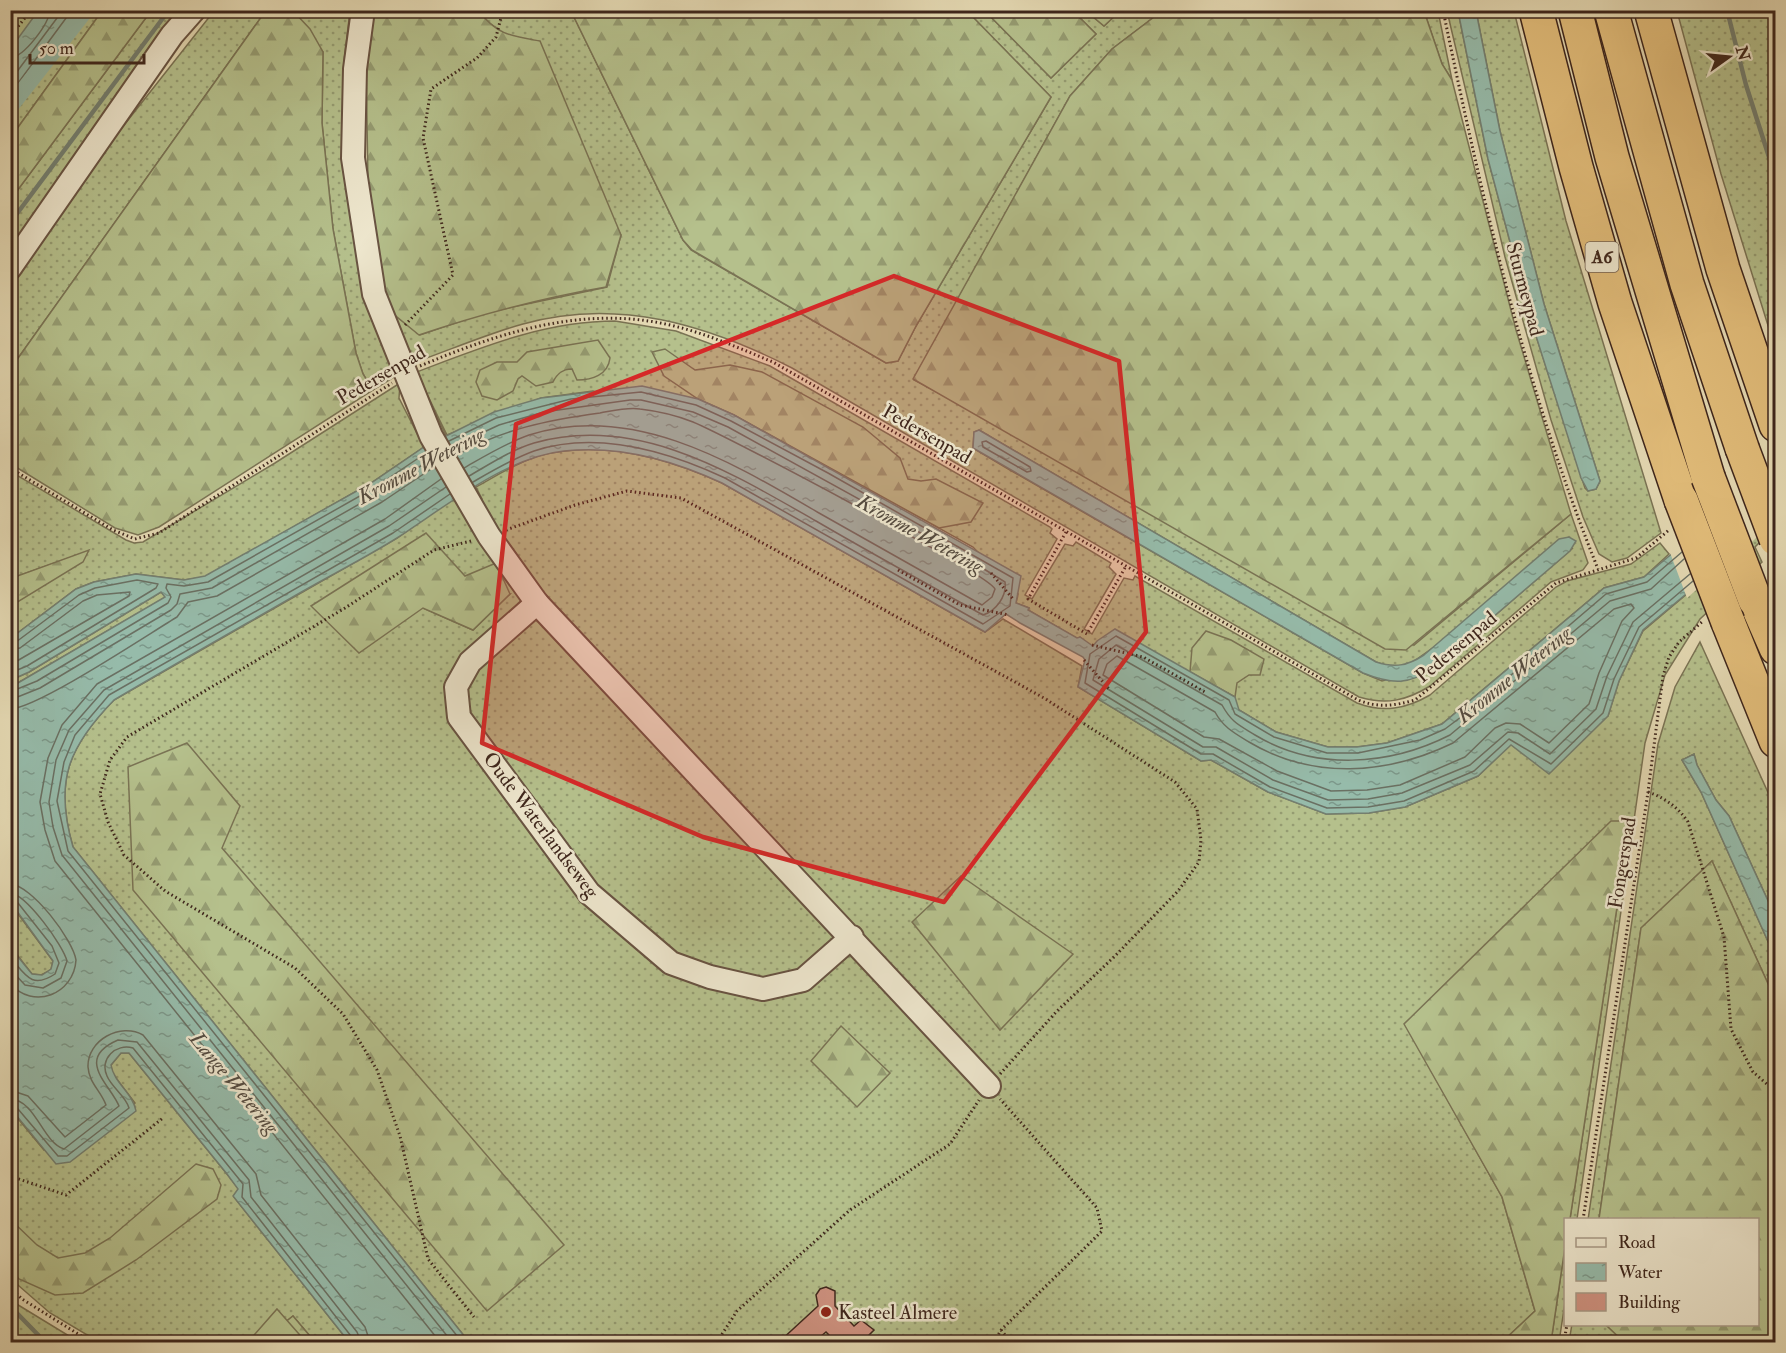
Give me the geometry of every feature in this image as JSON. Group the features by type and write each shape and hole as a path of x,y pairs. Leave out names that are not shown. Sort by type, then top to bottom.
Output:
{"highway":[{"name":"A6","path":"1536,10 1576,167 1676,514 1718,619 1776,741"},
{"name":"A6","path":"1575,10 1612,157 1708,477 1776,648"},
{"path":"1611,10 1687,284 1742,448 1776,539"},
{"path":"1651,10 1723,269 1775,423"}],"street":[{"path":"10,268 172,35 194,10"},
{"path":"363,10 355,69 353,158 374,294 390,340 431,436 489,536 537,603 989,1086"},
{"name":"Oude Waterlandseweg","path":"537,603 471,662 456,687 459,717 589,894 672,963 710,977 763,989 803,980 852,937"}],"path":[{"path":"10,37 31,10"},
{"path":"390,340 453,275 423,138 431,89 477,58 496,37 503,10"},
{"name":"Sturmeypad","path":"1443,10 1466,122 1515,312 1559,464 1598,569"},
{"name":"Pedersenpad","path":"10,468 113,530 135,539 159,533 421,365 528,327 563,321 605,316 675,326 773,362 1358,700 1382,706 1415,700 1556,583 1636,558 1676,514"},
{"path":"474,1317 428,1259 396,1125 377,1070 343,1014 295,968 165,891 124,855 108,822 100,794 110,760 127,736 345,608 434,550 489,536 575,505 627,491 681,498 1044,698 1175,782 1197,809 1201,840 1199,862 1178,891 1057,1011 989,1086 950,1144 850,1210 736,1311 717,1342"},
{"path":"1066,532 1028,599 1087,634 1126,566"},
{"path":"898,570 960,605 1009,615"},
{"path":"991,573 1014,600"},
{"name":"Fongerspad","path":"1583,1218 1648,792 1663,676 1669,657 1679,642 1718,619"},
{"path":"1092,645 1143,657 1205,692"},
{"path":"1084,660 1109,688"},
{"path":"1648,792 1660,796 1680,811 1688,822 1724,937 1731,1029 1753,1072 1776,1092"},
{"path":"989,1086 1097,1208 1102,1231 1002,1330 994,1342"},
{"path":"10,1176 66,1196 163,1118"},
{"path":"10,1287 22,1299 91,1342"},
{"path":"1564,1342 1567,1326"},
{"path":"1002,1330 1011,1342"}],"highlighted area":[{"path":"894,276 1119,361 1146,632 944,902 703,837 482,743 516,424"}],"green space":[{"path":"272,10 294,12 310,29 323,52 322,123 333,229 356,353 363,374 373,390 159,527 138,535 115,528 11,464 11,368 262,16"},
{"path":"11,11 67,11 11,84"},
{"path":"80,11 102,11 11,137 11,104"},
{"path":"102,11 151,11 11,199 11,137"},
{"path":"151,11 191,11 11,253 11,199"},
{"path":"214,11 272,11 262,16 11,368 11,286 117,134"},
{"path":"289,11 350,11 344,61 343,129 396,376 373,390 363,374 356,353 333,229 322,123 323,52"},
{"path":"372,11 479,11 492,25 505,33 540,41 621,235 606,287 512,307 419,335 391,312 383,286 368,183 366,63"},
{"path":"479,11 571,11 683,240 691,250 886,363 898,361 916,326 1051,97 967,11 985,11 1051,78 1096,34 1073,11 1086,11 1104,26 1120,11 1162,11 1112,49 1070,96 914,380 1414,645 1571,514 1588,563 1583,570 1551,582 1430,686 1404,698 1378,701 1359,697 792,368 728,339 661,320 593,313 558,316 523,324 415,361 409,358 391,312 420,335 485,313 607,287 621,235 505,35 488,22","holes":["979,430 1376,662 1391,667 1410,664 1573,548 1435,667 1382,681 1363,673 973,448 974,432"]},
{"path":"571,11 967,11 1051,97 916,326 898,361 886,363 692,250 683,240"},
{"path":"985,11 1073,11 1096,34 1051,78"},
{"path":"1086,11 1120,11 1104,26"},
{"path":"1162,11 1424,11 1442,64 1452,80 1516,330 1571,514 1406,650 1385,649 913,379 1070,96 1112,49"},
{"path":"1424,11 1438,11 1452,80 1442,64"},
{"path":"1447,11 1458,11 1488,159 1530,317 1585,488 1588,491 1596,489 1600,481 1544,304 1500,131 1476,11 1514,11 1566,221 1661,533 1627,558 1612,562 1599,554 1583,517 1551,420 1505,257"},
{"path":"1677,11 1775,11 1775,348 1721,174"},
{"path":"615,321 676,331 770,366 1050,527 1052,529 1050,533 1057,539 1025,595 1032,599 1065,544 1073,546 1076,542 1111,563 1109,567 1116,574 1084,629 1092,634 1124,578 1133,580 1135,576 1357,703 1376,708 1394,708 1412,704 1430,695 1556,587 1567,581 1631,564 1660,543 1669,554 1644,577 1604,588 1442,724 1387,743 1357,747 1328,747 1276,732 1239,710 1090,646 1080,637 1078,639 1028,610 1029,608 1016,603 1018,594 973,547 831,468 593,391 541,398 447,435 421,382 477,502 482,499 476,487 530,459 561,451 608,450 632,453 678,465 722,483 985,632 1003,619 1082,666 1078,687 1201,761 1211,760 1268,792 1326,814 1369,813 1405,807 1478,776 1511,744 1608,716 1619,681 1643,631 1751,540 1775,527 1755,547 1762,562 1700,619 1665,675 1645,743 1577,1218 1570,1218 1630,821 1405,1024 1502,1197 1535,1311 1502,1342 469,1342 73,847 67,824 65,784 76,750 98,717 114,700 397,538 452,499 470,490 453,459 414,373 513,338 563,326","holes":["510,594 473,630 423,608","187,744 239,806 221,847"]},
{"path":"598,340 610,358 606,369 594,378 577,380 572,369 568,369 560,372 553,382 536,386 522,376 518,379 513,391 497,400 482,396 476,382 480,370 497,362 517,362 527,352"},
{"path":"665,349 695,370 730,365 762,372 863,427 900,458 908,479 921,481 936,479 983,503 971,522 939,528 734,415 698,399 664,376 652,352"},
{"path":"400,383 399,398 424,447 371,483 205,577 184,580 136,574 94,582 76,589 11,638 11,606 89,551 15,577 11,574 10,471 126,540 134,543 143,542 275,463"},
{"path":"426,533 465,576 496,563 510,594 473,630 423,608 359,653 311,606"},
{"path":"89,550 83,562 11,606 11,574 15,577"},
{"path":"161,592 166,597 11,687 11,680 29,672"},
{"path":"1206,631 1231,640 1264,659 1260,675 1249,675 1237,683 1235,697 1190,672 1192,648"},
{"path":"1700,642 1775,808 1775,916 1729,816 1716,800 1697,765 1694,754 1682,760 1701,792 1775,957 1775,999 1712,861 1641,928 1599,1218 1588,1218 1658,744 1675,687"},
{"path":"187,743 240,806 222,848 564,1245 487,1311 133,890 128,767"},
{"path":"1611,821 1630,821 1570,1218 1564,1218 1564,1254 1551,1342 1502,1342 1535,1311 1502,1197 1404,1024"},
{"path":"1712,861 1775,999 1775,1342 1624,1342 1607,1326 1759,1326 1759,1218 1599,1218 1641,928"},
{"path":"961,876 1073,954 1000,1030 912,922"},
{"path":"10,903 53,961 51,970 41,975 32,974 11,947"},
{"path":"841,1026 890,1073 857,1107 811,1061"},
{"path":"121,1053 129,1053 239,1189 234,1197 349,1342 315,1342 293,1316 260,1342 99,1342 50,1313 11,1279 10,1109 44,1150 135,1103 112,1073 111,1065"},
{"path":"196,1164 213,1169 221,1185 217,1199 136,1260 83,1293 55,1295 19,1279 11,1270 11,1220 37,1245 58,1258 85,1253 110,1238"},
{"path":"1564,1254 1564,1309 1559,1342 1551,1342"},
{"path":"10,1300 79,1342 11,1342"},
{"path":"277,1309 306,1342 248,1342"},
{"path":"293,1316 315,1342 260,1342"},
{"path":"1572,1326 1607,1326 1624,1342 1569,1342"}],"water":[{"path":"38,11 80,11 11,104 11,48"},
{"path":"1458,11 1476,11 1500,131 1544,304 1600,481 1596,489 1588,491 1581,478 1530,317 1488,159"},
{"path":"642,386 698,399 734,415 1021,576 1016,603 1029,608 1028,610 1077,638 1080,637 1093,646 1115,629 1235,697 1239,710 1276,732 1328,747 1357,747 1387,743 1442,724 1604,588 1644,577 1775,467 1751,540 1643,630 1619,681 1608,716 1549,774 1511,745 1478,776 1405,807 1369,813 1326,814 1268,792 1211,760 1201,761 1078,687 1085,660 1083,657 1006,614 985,632 722,483 665,461 605,450 564,451 542,455 498,473 397,538 114,700 86,734 69,767 65,784 65,803 73,847 469,1342 349,1342 233,1196 238,1189 227,1174 129,1053 121,1053 111,1065 136,1111 70,1162 56,1164 11,1109 10,947 32,974 42,975 51,969 53,961 11,903 11,687 165,597 161,592 29,672 11,680 11,638 76,589 94,582 136,574 184,580 205,576 371,483 424,447 494,412 541,398"},
{"path":"979,430 1383,664 1401,665 1424,655 1559,539 1569,537 1576,541 1570,551 1435,667 1409,680 1383,680 1363,673 973,448 974,432"},
{"path":"1694,754 1697,765 1716,800 1729,816 1775,916 1775,957 1701,792 1682,760"}],"pier":[{"path":"1776,464 1776,521 1687,598 1669,550"}],"building":[{"name":"Kasteel Almere","path":"826,1287 835,1291 835,1306 854,1326 861,1320 874,1330 862,1342 836,1342 826,1332 814,1342 779,1342 818,1306 816,1295 820,1289"}],"waterway":[{"path":"10,107 86,10"},
{"path":"10,223 169,10"},
{"path":"1727,10 1746,85 1776,179"},
{"path":"10,1306 45,1342"}],"place":[{"name":"Kasteel Almere","path":"826,1312"}],"water label":[{"name":"Kromme Wetering","path":"421,466"},
{"name":"Kromme Wetering","path":"920,534"},
{"name":"Kromme Wetering","path":"1514,675"},
{"name":"Lange Wetering","path":"234,1083"}]}
